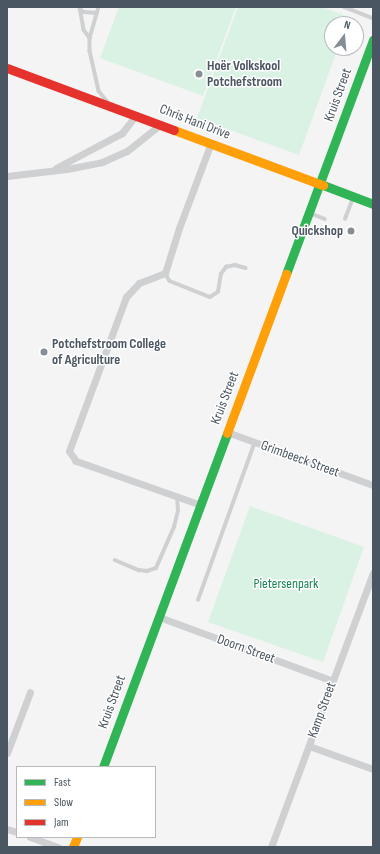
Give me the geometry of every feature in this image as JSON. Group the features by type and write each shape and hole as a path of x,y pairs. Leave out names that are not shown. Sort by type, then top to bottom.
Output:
{"street":[{"name":"Kruis Street","path":"103,766 373,40"},
{"name":"Chris Hani Drive","path":"7,68 373,204"},
{"path":"44,172 74,161 110,141 130,125 136,115"},
{"path":"7,176 44,172 102,162 127,150 161,124"},
{"path":"201,505 177,498 76,461 69,451 126,297 138,283 165,273 179,228 211,143"},
{"name":"Grimbeeck Street","path":"227,432 373,485"},
{"name":"Kamp Street","path":"271,847 373,573"},
{"name":"Doorn Street","path":"159,617 333,681"},
{"path":"7,753 30,692"},
{"path":"309,746 373,769"},
{"path":"33,838 58,847"}],"lane":[{"path":"100,7 90,38 90,51 99,91 112,106"},
{"path":"344,7 373,18"},
{"path":"90,38 84,30 80,8 97,13"},
{"path":"345,219 353,196"},
{"path":"309,212 325,218"},
{"path":"165,273 170,281 210,297 218,292 221,274 226,267 235,265 246,268"},
{"path":"198,600 255,442"},
{"path":"115,560 140,570 147,571 156,568 174,527 178,511 177,498"}],"green space":[{"path":"119,7 236,7 203,96 100,58"},
{"path":"238,7 322,7 346,16 324,16 324,56 335,56 299,155 197,118"},
{"name":"Pietersenpark","path":"250,506 364,547 323,662 208,622"}],"traffic: fast":[{"path":"286,274 373,40"},
{"path":"323,185 373,204"},
{"path":"103,766 227,433"}],"traffic: slow":[{"path":"174,130 323,185"},
{"path":"227,433 286,274"},
{"path":"73,847 77,838"}],"traffic: jam":[{"path":"7,68 174,130"}],"place":[{"name":"Hoër Volkskool Potchefstroom","path":"199,74"},
{"name":"Quickshop","path":"351,231"},
{"name":"Potchefstroom College of Agriculture","path":"44,352"}]}
